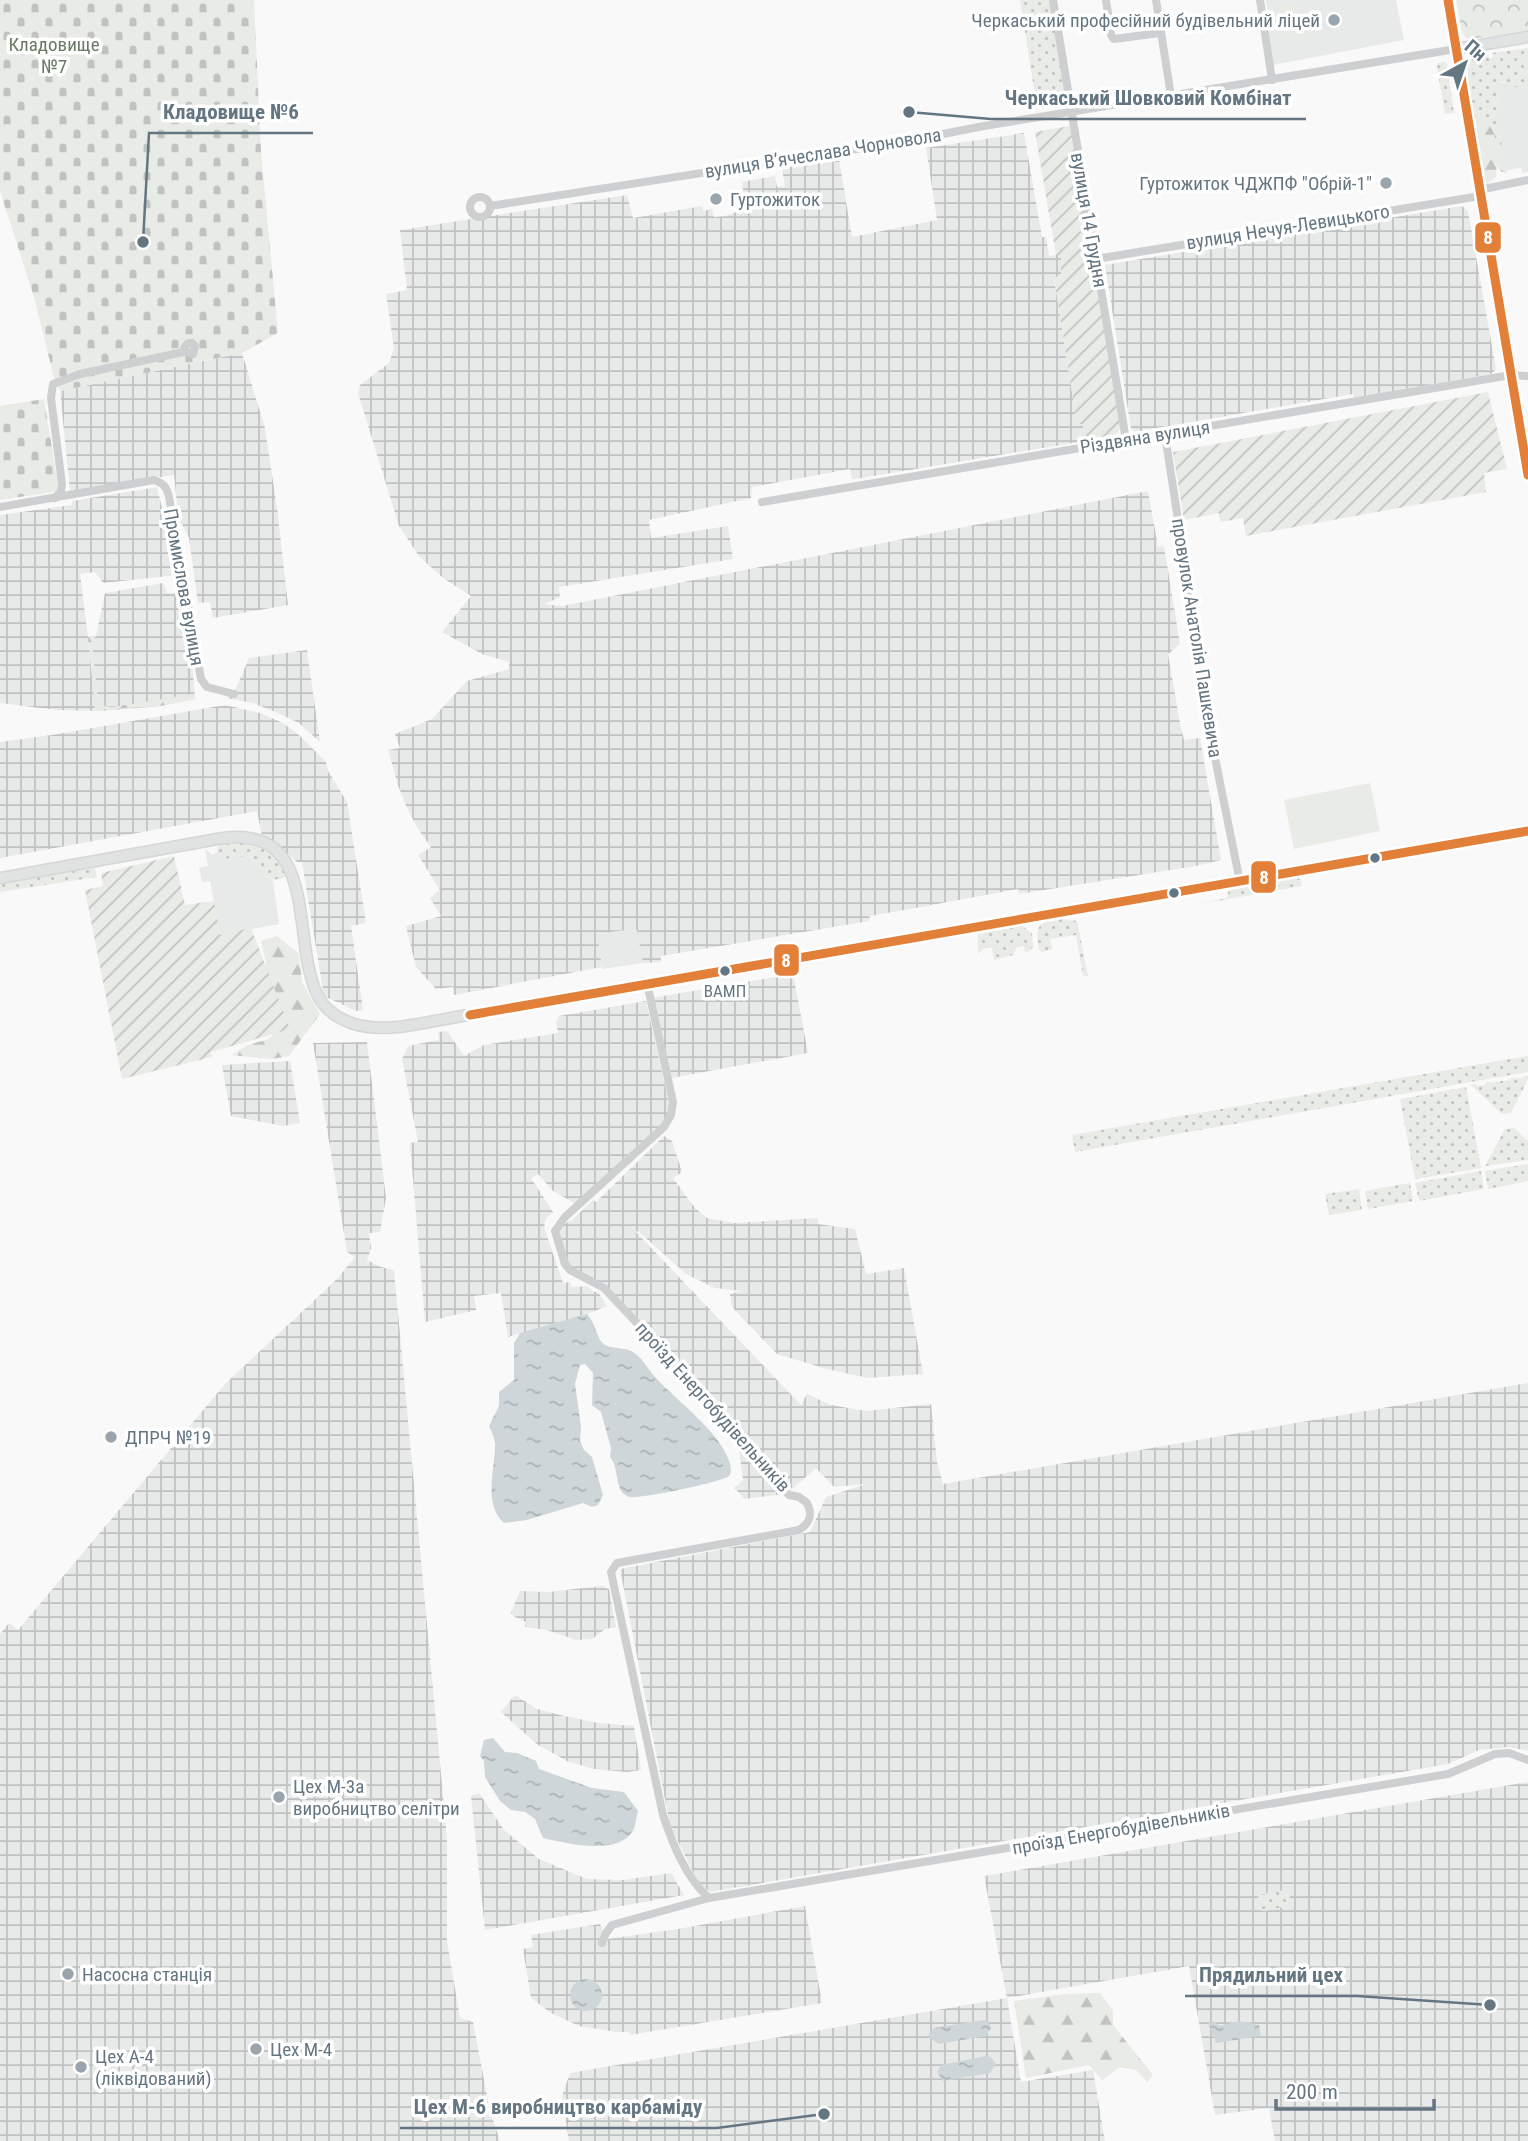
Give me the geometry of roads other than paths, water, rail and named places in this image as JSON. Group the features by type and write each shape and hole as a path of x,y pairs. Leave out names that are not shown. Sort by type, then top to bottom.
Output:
{"main road":[{"path":"1448,0 1528,475"},
{"name":"вулиця Вʼячеслава Чорновола","path":"1456,49 1528,37"},
{"path":"0,878 223,838 242,836 260,841 279,854 292,875 312,974 320,999 336,1016 361,1026 396,1026 470,1016 1528,831"}],"street":[{"name":"вулиця 14 Грудня","path":"1054,0 1126,440"},
{"path":"1106,0 1111,35 1114,39 1160,33"},
{"path":"1156,0 1171,96"},
{"path":"1260,0 1272,80"},
{"name":"вулиця Вʼячеслава Чорновола","path":"490,206 895,143 1456,49"},
{"name":"вулиця Нечуя-Левицького","path":"1096,259 1480,193 1528,180"},
{"path":"55,498 61,491 62,484 51,398 53,384 80,374 184,352"},
{"name":"Різдвяна вулиця","path":"762,502 1511,375 1528,376"},
{"name":"провулок Анатолія Пашкевича","path":"1165,435 1185,565 1191,625 1240,882"},
{"name":"Промислова вулиця","path":"0,507 154,480 167,489 201,680 207,687 234,694"},
{"name":"проїзд Енергобудівельників","path":"647,983 673,1102 671,1115 657,1135 565,1217 555,1231 556,1239 570,1270 604,1288 789,1494 807,1503 811,1517 807,1525 799,1530 617,1563 611,1572 663,1815 669,1834 692,1880 709,1898"},
{"name":"проїзд Енергобудівельників","path":"603,1943 612,1925 709,1898 1448,1774 1495,1754 1508,1753 1528,1760"}],"water":[{"path":"587,1314 602,1342 635,1354 717,1439 730,1465 730,1474 723,1479 664,1493 637,1497 625,1495 610,1457 611,1448 601,1412 592,1405 593,1373 585,1364 580,1365 575,1384 581,1427 580,1441 584,1450 592,1457 603,1495 598,1505 592,1507 583,1503 527,1520 504,1523 493,1506 495,1442 489,1426 499,1406 499,1392 514,1380 514,1343 520,1333"},
{"path":"493,1738 505,1752 517,1753 536,1761 539,1769 592,1788 624,1792 638,1811 632,1832 615,1844 603,1846 577,1845 543,1838 535,1819 525,1812 511,1810 500,1801 485,1777 484,1761 480,1756 484,1740"},
{"path":"586,1979 597,1984 602,1995 597,2006 586,2011 575,2006 570,1995 575,1984"},
{"path":"984,2020 989,2022 991,2028 986,2036 939,2044 930,2038 929,2034 934,2028"},
{"path":"1239,2021 1259,2025 1261,2036 1216,2043 1208,2023 1215,2022 1220,2026"},
{"path":"991,2057 996,2064 990,2073 943,2081 937,2072 941,2065"}],"place":[{"name":"Черкаський професійний будівельний ліцей","path":"1334,20"},
{"name":"Черкаський Шовковий Комбінат","path":"909,112"},
{"name":"Гуртожиток ЧДЖПФ \"Обрій-1\"","path":"1386,183"},
{"name":"Гуртожиток","path":"716,199"},
{"name":"Кладовище №6","path":"143,242"},
{"name":"ВАМП","path":"725,971"},
{"name":"ДПРЧ №19","path":"111,1437"},
{"name":"Цех М-3а виробництво селітри","path":"279,1797"},
{"name":"Насосна станція","path":"68,1974"},
{"name":"Прядильний цех","path":"1490,2005"},
{"name":"Цех М-4","path":"256,2049"},
{"name":"Цех А-4 (ліквідований)","path":"81,2067"},
{"name":"Цех М-6 виробництво карбаміду","path":"824,2114"}],"park label":[{"name":"Кладовище №7","path":"54,55"}]}
